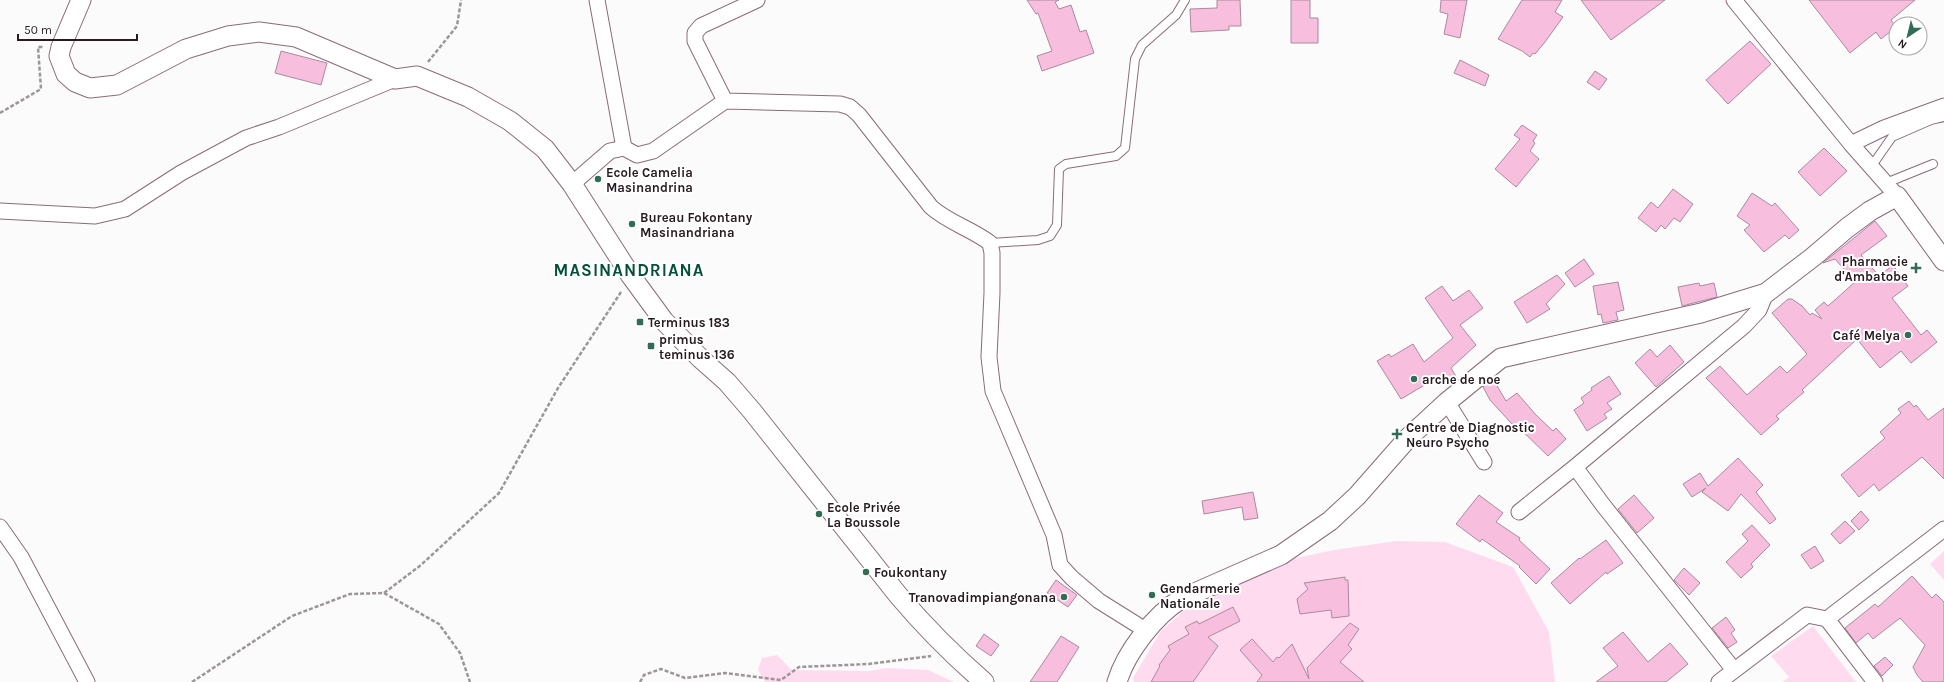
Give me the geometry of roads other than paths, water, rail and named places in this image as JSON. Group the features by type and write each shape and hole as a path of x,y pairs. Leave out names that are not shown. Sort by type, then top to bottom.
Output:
{"street":[{"path":"81,0 61,47 59,56 66,74 75,82 90,88 116,85 186,49 228,36 259,32 296,36 395,79"},
{"path":"597,0 624,148"},
{"path":"725,101 695,41 695,32 701,26 757,0"},
{"path":"1734,0 1851,144 1891,190 1944,261"},
{"path":"0,212 95,216 124,208 181,173 246,138 279,127 395,79 417,76 468,97 510,121 545,149 572,184 631,276 664,321 701,359 727,382 752,411 898,595 952,654 984,682"},
{"path":"572,184 610,151 624,148 637,154 653,151 725,101 840,104 850,107 882,143 931,207 941,216 990,243 992,253 992,293 989,357 994,391 1054,535 1060,566 1099,601 1147,631"},
{"path":"1851,144 1897,122 1944,106"},
{"path":"1117,682 1125,664 1147,631 1167,608 1181,599 1281,555 1330,520 1357,496 1408,438 1447,402 1501,358 1701,313 1766,292 1870,212 1891,190"},
{"path":"1519,512 1744,326 1759,310 1766,292"},
{"path":"1447,402 1484,462"},
{"path":"1575,467 1603,505 1734,670"},
{"path":"0,527 21,557 87,682"},
{"path":"1827,619 1944,529"},
{"path":"1719,682 1807,615 1827,619 1875,682"}],"lane":[{"path":"990,243 1038,240 1050,236 1057,225 1059,169 1066,164 1116,156 1125,148 1135,59 1142,45 1176,15 1185,0"},
{"path":"1871,167 1892,137 1931,120 1944,117"},
{"path":"1891,190 1933,164"}],"place":[{"name":"Ecole Camelia Masinandrina","path":"598,179"},
{"name":"Bureau Fokontany Masinandriana","path":"632,224"},
{"name":"Pharmacie d'Ambatobe","path":"1916,268"},
{"name":"Terminus 183","path":"640,322"},
{"name":"Café Melya","path":"1908,335"},
{"name":"primus teminus 136","path":"651,346"},
{"name":"arche de noe","path":"1414,379"},
{"name":"Centre de Diagnostic Neuro Psycho","path":"1397,434"},
{"name":"Ecole Privée La Boussole","path":"819,514"},
{"name":"Foukontany","path":"866,572"},
{"name":"Gendarmerie Nationale","path":"1152,595"},
{"name":"Tranovadimpiangonana","path":"1064,597"}],"district":[{"name":"MASINANDRIANA","path":"629,270"}]}
